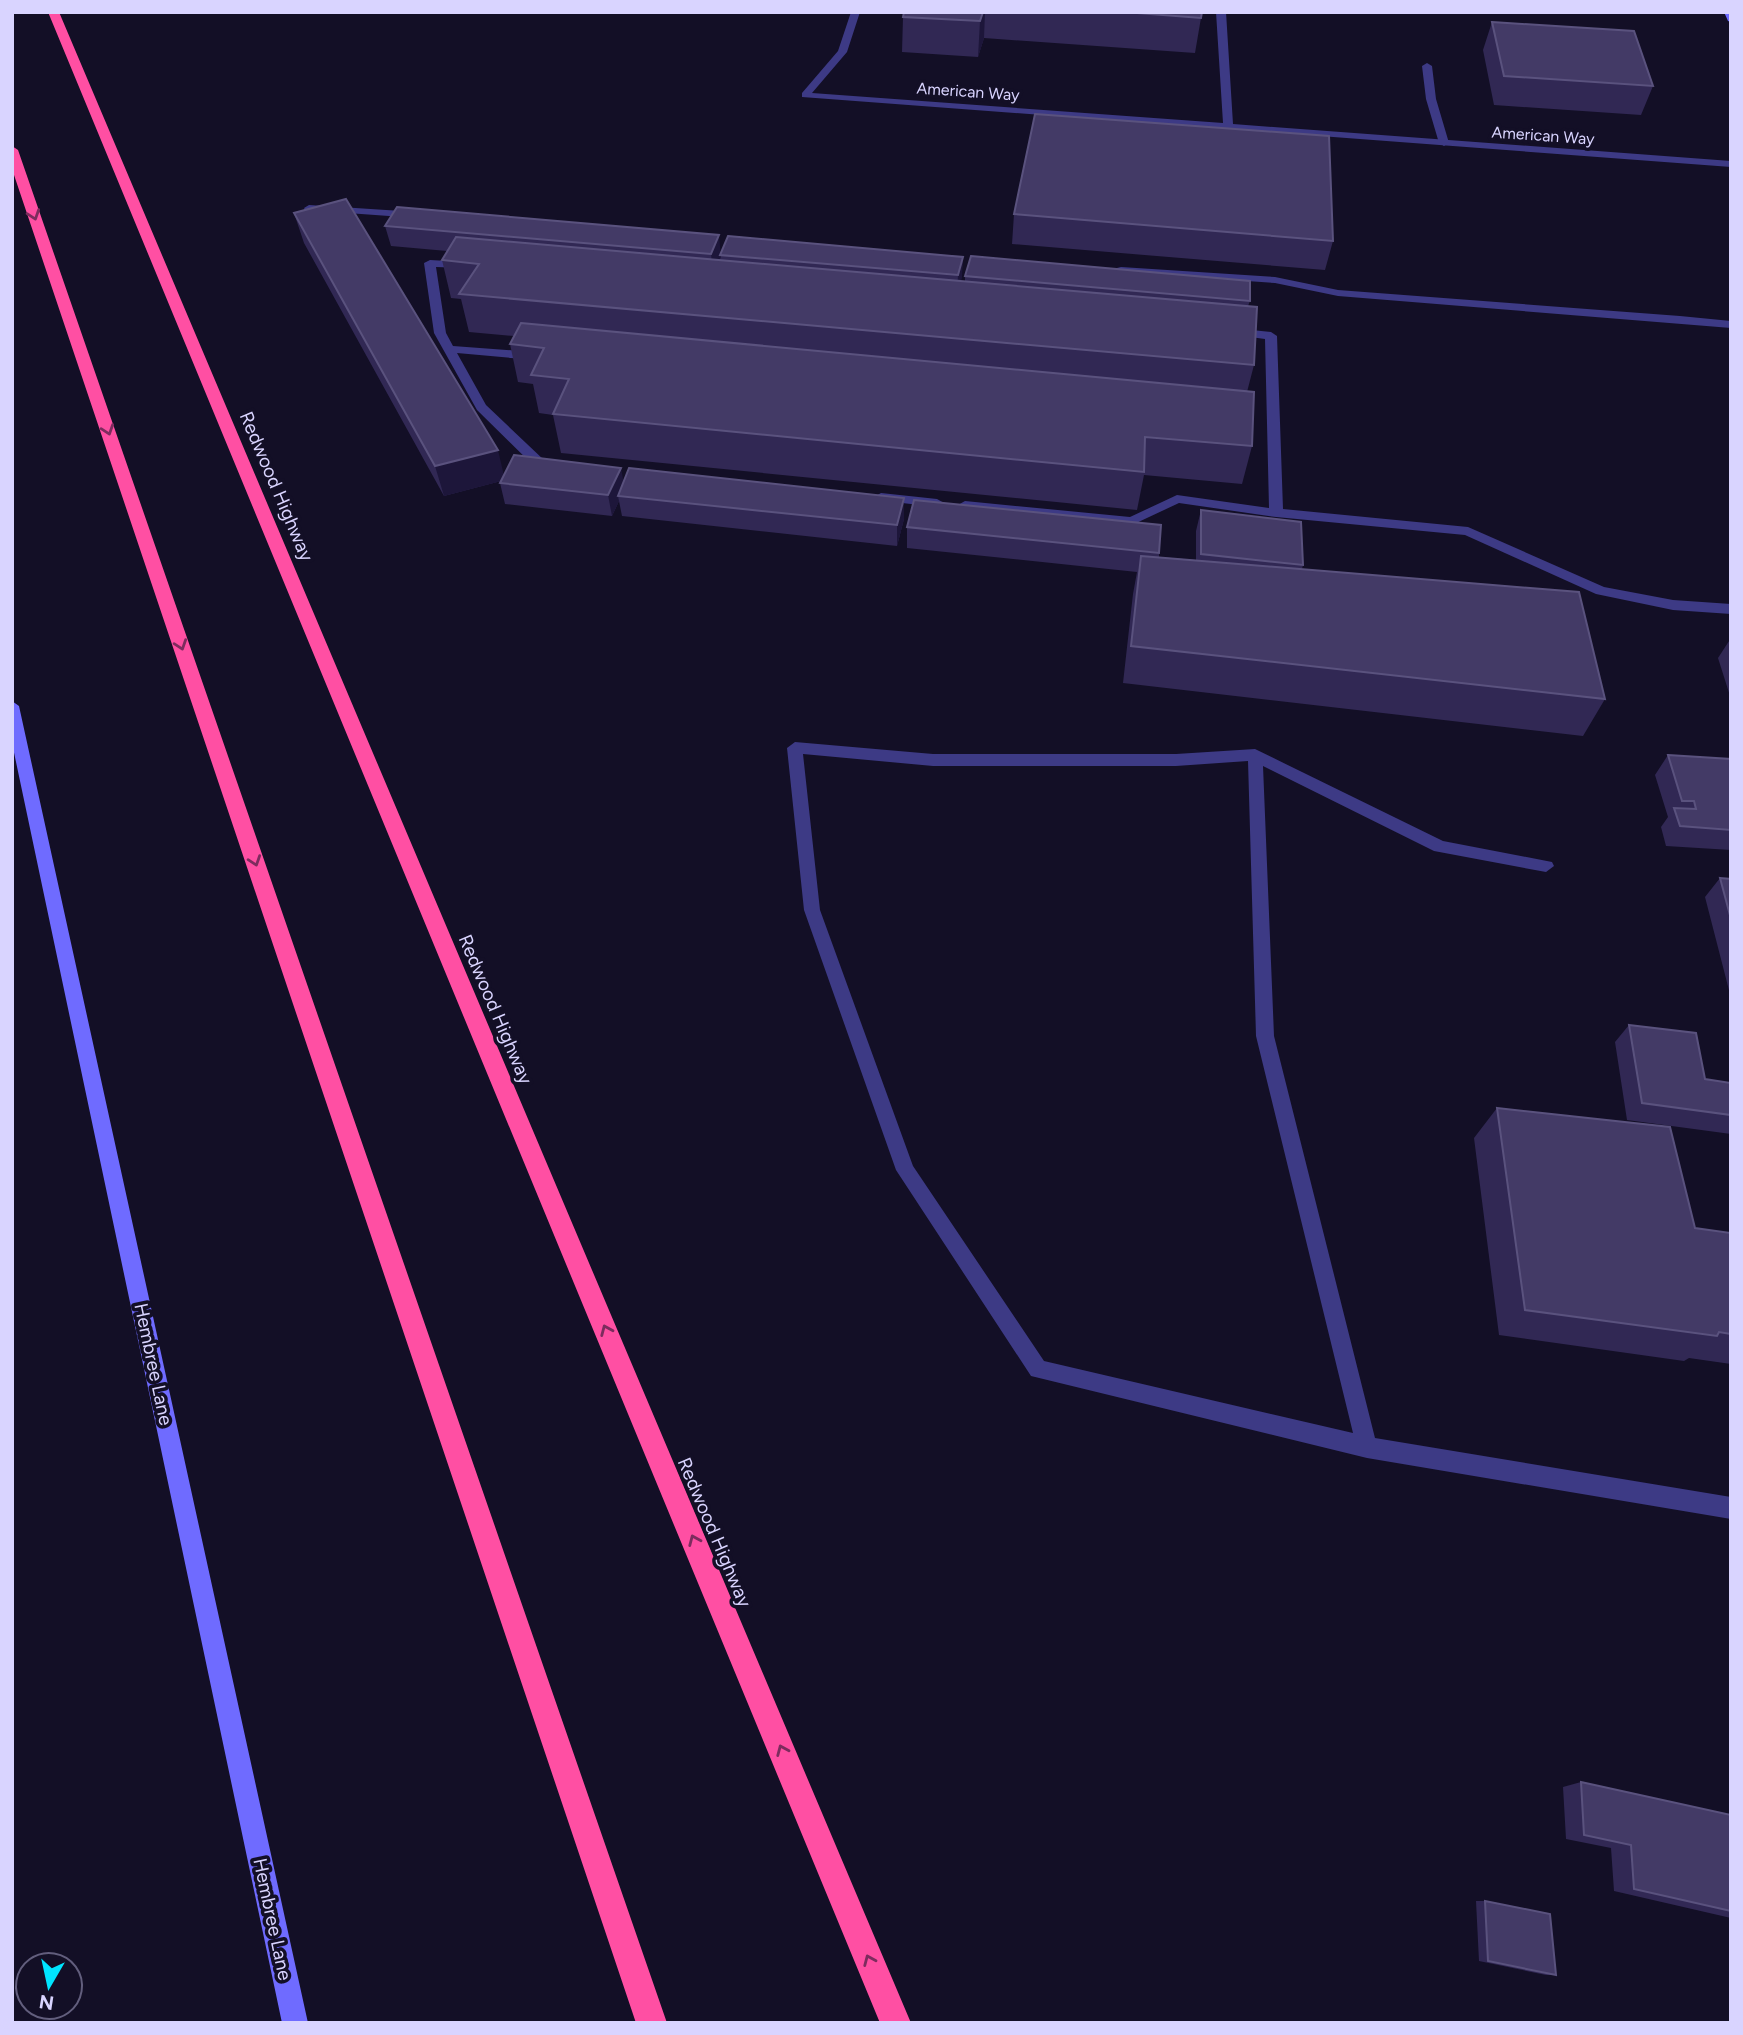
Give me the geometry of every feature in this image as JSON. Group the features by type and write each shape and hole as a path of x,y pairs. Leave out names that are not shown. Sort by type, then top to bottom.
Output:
{"highway":[{"name":"Redwood Highway","path":"54,12 896,2023"},
{"path":"12,150 652,2023"}],"street":[{"name":"American Way","path":"856,12 842,52 805,95 1731,164"},
{"path":"1221,12 1228,127"},
{"path":"1728,12 1731,19"},
{"path":"1427,66 1431,99 1444,143"},
{"path":"309,208 425,216"},
{"path":"485,267 430,263 440,333 481,407 541,466 568,468"},
{"path":"1104,269 1275,280 1338,293 1731,325"},
{"path":"1216,330 1271,336 1276,513"},
{"path":"449,349 545,357"},
{"path":"1259,414 1273,415"},
{"path":"870,496 1132,521 1177,499 1276,513 1468,531 1601,591 1673,605 1731,608"},
{"name":"Hembree Lane","path":"12,706 295,2023"},
{"path":"1546,866 1440,848 1255,755 1176,760 933,760 794,748 812,910 905,1170 1038,1369 1367,1447 1731,1507"},
{"path":"1255,755 1265,1036 1367,1447"}],"building":[{"path":"904,12 983,12 980,21 903,17"},
{"path":"1124,12 1202,12 1201,18"},
{"path":"1492,22 1634,31 1653,86 1504,76"},
{"path":"1035,114 1329,136 1333,241 1014,214"},
{"path":"346,199 498,450 435,466 294,213"},
{"path":"397,207 719,235 711,254 385,226"},
{"path":"728,236 963,257 958,275 720,255"},
{"path":"456,237 1257,307 1254,365 459,294 479,264 442,260"},
{"path":"971,256 1250,281 1250,301 965,276"},
{"path":"521,323 1254,392 1252,446 1145,437 1144,472 553,414 569,379 531,375 544,348 510,344"},
{"path":"514,455 621,468 608,495 500,483"},
{"path":"629,468 904,498 897,525 618,496"},
{"path":"914,500 1161,525 1159,553 907,527"},
{"path":"1201,510 1301,522 1303,565 1201,554"},
{"path":"1141,556 1579,592 1605,699 1131,646"},
{"path":"1668,755 1731,759 1731,830 1680,826 1674,808 1696,809 1694,801 1682,801"},
{"path":"1720,878 1731,879 1731,919"},
{"path":"1629,1025 1696,1033 1705,1079 1731,1083 1731,1115 1642,1103"},
{"path":"1497,1108 1670,1127 1695,1228 1731,1233 1731,1334 1719,1332 1717,1336 1525,1310"},
{"path":"1581,1782 1731,1815 1731,1911 1634,1889 1631,1845 1584,1835"},
{"path":"1485,1901 1550,1914 1556,1975 1488,1961"}]}
